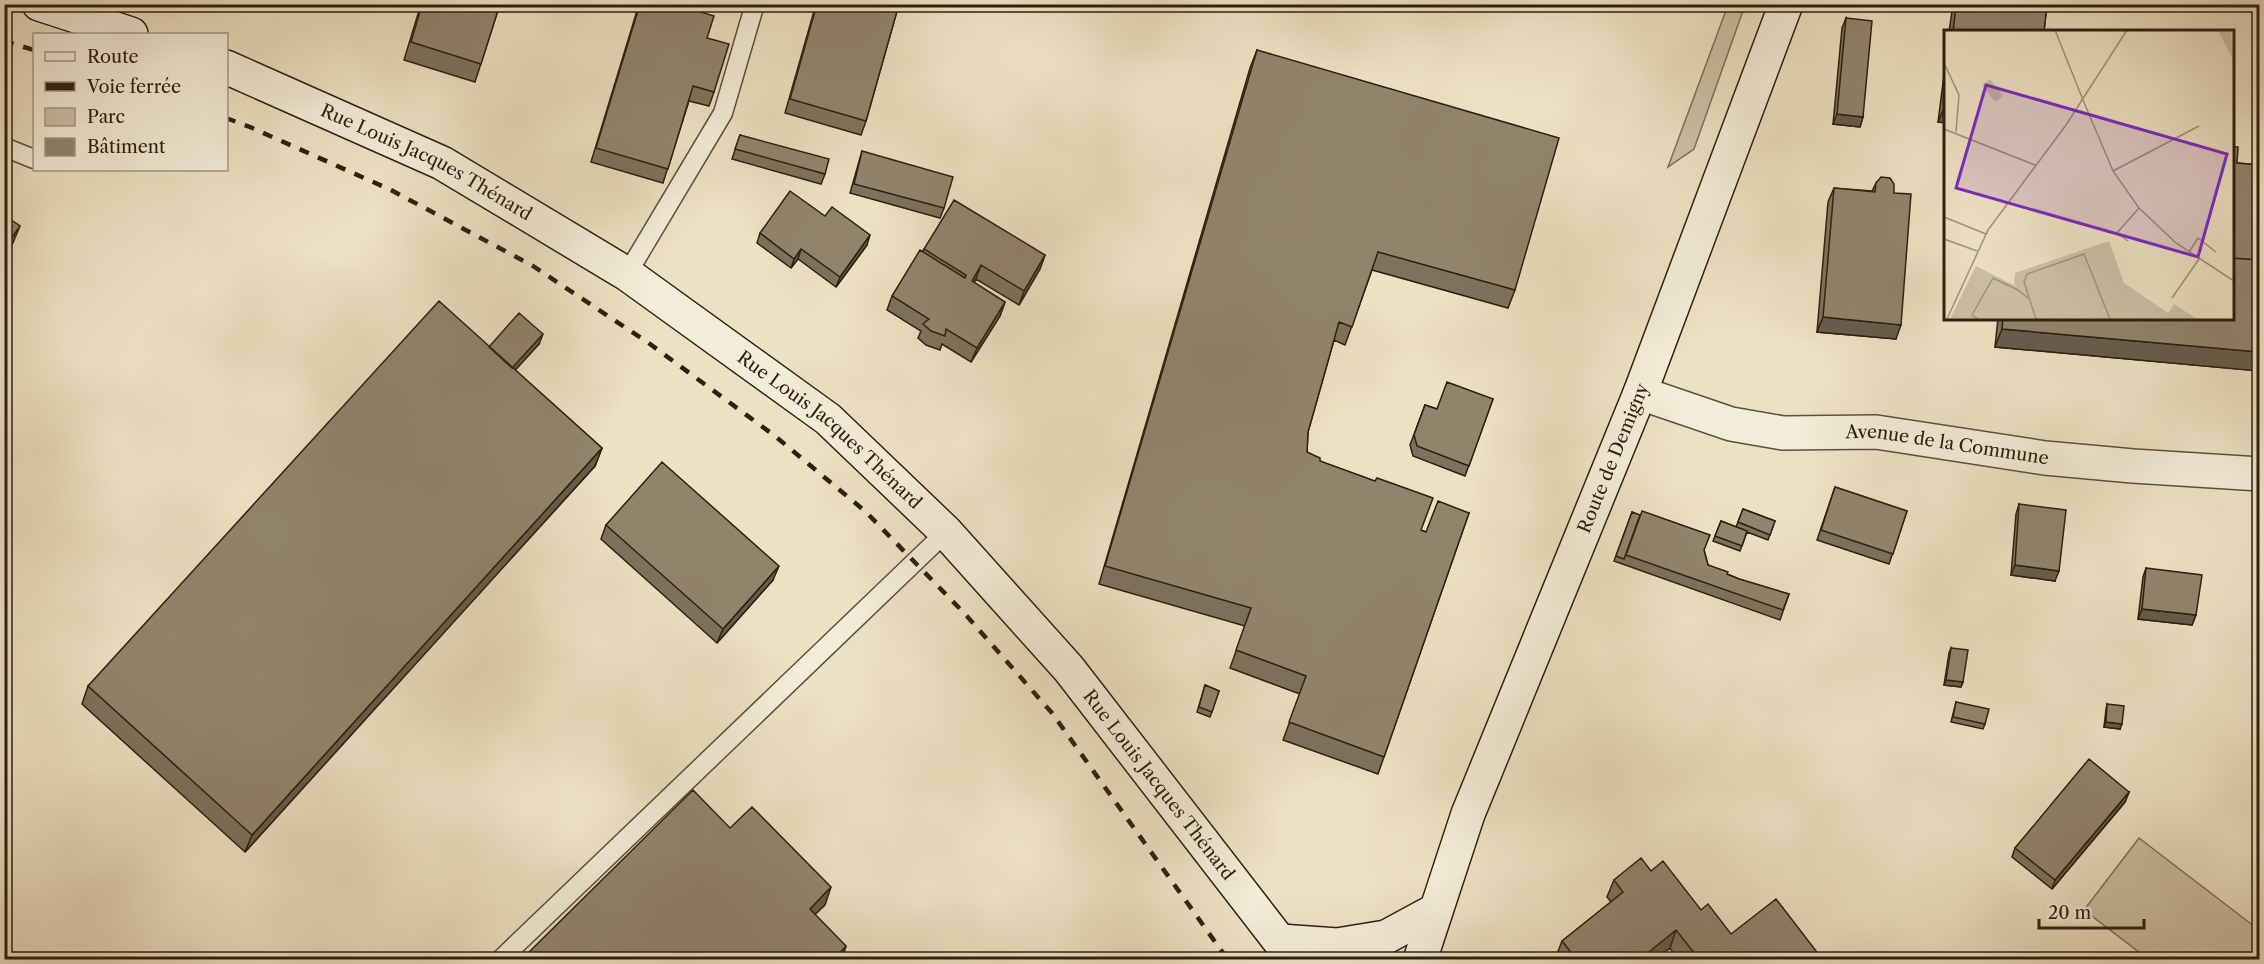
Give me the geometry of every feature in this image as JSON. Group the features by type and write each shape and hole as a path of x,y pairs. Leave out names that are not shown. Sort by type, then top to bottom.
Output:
{"main road":[{"path":"39,4 83,27 124,33"},
{"name":"Route de Demigny","path":"1420,960 1468,814 1640,393 1786,4"},
{"name":"Rue Louis Jacques Thénard","path":"228,68 442,163 627,274 828,419 946,532 1069,669 1287,950"},
{"name":"Avenue de la Commune","path":"1640,393 1731,424 1783,433 1876,432 2045,458 2259,474"},
{"path":"1287,950 1386,937 1436,910"}],"lane":[{"path":"627,274 723,114 754,7 748,4"},
{"path":"4,147 33,159"},
{"path":"500,960 946,532"}],"green space":[{"path":"1728,5 1745,5 1694,149 1668,167"},
{"path":"2139,838 2259,930 2259,959 2148,959 2084,910"}],"building":[{"path":"422,4 500,4 481,64 411,42"},
{"path":"640,4 675,4 714,16 707,38 729,44 714,92 693,86 668,169 596,148"},
{"path":"817,4 899,4 866,121 790,99"},
{"path":"1956,4 2047,4 2044,30 1953,30"},
{"path":"1846,18 1872,21 1863,117 1837,114"},
{"path":"1257,50 1559,138 1515,290 1378,252 1352,327 1339,322 1308,432 1307,452 1320,458 1320,461 1375,481 1377,478 1433,498 1421,530 1426,532 1438,501 1469,513 1384,757 1289,722 1306,676 1236,650 1251,608 1105,566"},
{"path":"740,135 829,159 825,174 735,149"},
{"path":"2234,147 2238,147 2237,163 2259,165 2259,260 2234,258"},
{"path":"862,151 953,177 944,208 854,184"},
{"path":"1881,177 1890,178 1894,184 1894,193 1911,194 1901,325 1823,317 1834,188 1875,192 1876,183"},
{"path":"790,191 825,216 832,207 870,235 840,277 801,249 794,259 760,233"},
{"path":"954,200 1045,255 1024,291 981,265 972,281 1005,302 977,348 946,329 945,336 931,331 923,324 929,319 892,296 920,250 965,278 966,275 924,249"},
{"path":"4,215 20,226 4,249"},
{"path":"2234,258 2259,260 2259,352 2002,329 2003,320 2234,320"},
{"path":"439,301 602,448 252,835 88,686"},
{"path":"519,313 543,334 512,368 489,347"},
{"path":"1447,382 1493,399 1469,466 1417,446 1414,435 1425,405 1437,409"},
{"path":"662,462 779,566 723,629 606,525"},
{"path":"1835,487 1907,511 1893,554 1821,530"},
{"path":"2019,504 2066,510 2059,571 2015,565"},
{"path":"1743,509 1775,521 1770,535 1738,522"},
{"path":"1642,511 1710,535 1704,550 1708,565 1728,572 1727,574 1739,579 1789,594 1783,610 1626,555"},
{"path":"1632,512 1640,515 1624,559 1616,556"},
{"path":"1721,521 1747,531 1742,546 1715,536"},
{"path":"2146,568 2202,575 2196,615 2142,609"},
{"path":"1951,648 1968,650 1963,682 1946,680"},
{"path":"1205,685 1219,691 1212,712 1199,707"},
{"path":"1956,702 1989,709 1985,724 1953,717"},
{"path":"2107,704 2124,706 2122,724 2106,722"},
{"path":"2089,759 2129,792 2055,880 2015,848"},
{"path":"693,790 730,828 752,807 831,887 810,909 846,946 833,960 521,960"},
{"path":"1641,858 1651,871 1663,861 1701,910 1708,904 1731,934 1776,899 1823,960 1698,960 1676,930 1639,960 1577,960 1562,941 1623,892 1614,880"},
{"path":"1682,952 1688,960 1673,960"}],"railway":[{"path":"4,41 33,50"},
{"path":"228,119 391,190 533,266 650,344 775,436 866,512 965,614 1052,713 1228,960"}]}
